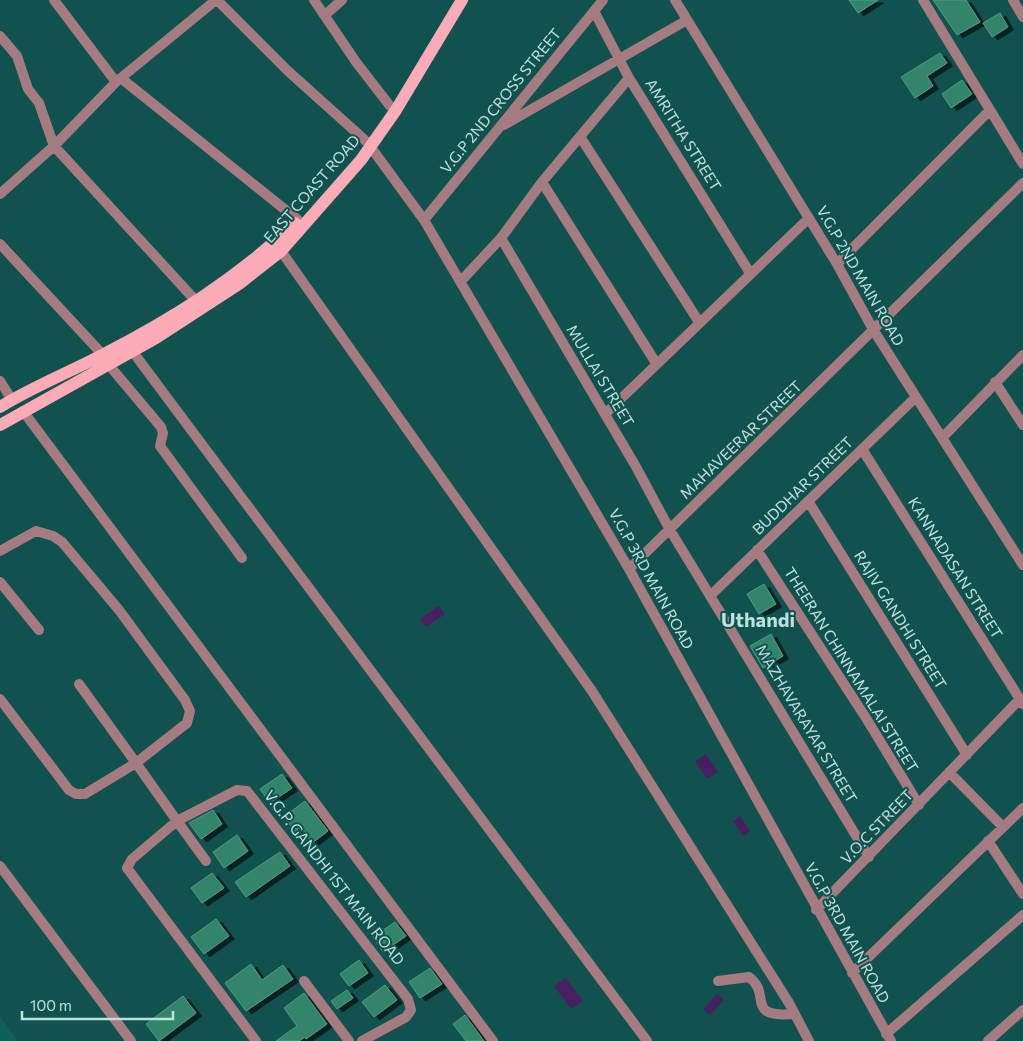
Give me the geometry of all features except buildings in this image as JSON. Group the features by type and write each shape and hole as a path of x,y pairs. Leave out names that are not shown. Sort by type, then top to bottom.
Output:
{"main road":[{"name":"EAST COAST ROAD","path":"105,359 235,276 298,220 369,144 454,0"},
{"name":"EAST COAST ROAD","path":"105,359 133,352 239,284 281,251 369,144 462,0"},
{"path":"0,407 105,359"},
{"path":"0,425 105,359"}],"street":[{"path":"54,0 119,80 298,220"},
{"path":"0,194 54,146 119,80 216,0"},
{"name":"V.G.P 3RD MAIN ROAD","path":"216,0 288,71 369,144 424,220 629,569 816,910 888,1037"},
{"path":"314,0 356,62 390,106"},
{"path":"325,15 342,0"},
{"name":"V.G.P 2ND CROSS STREET","path":"424,220 603,0"},
{"name":"V.G.P 2ND MAIN ROAD","path":"675,0 837,264 874,331 1023,565"},
{"path":"923,0 1023,164"},
{"path":"1012,0 1023,16"},
{"name":"AMRITHA STREET","path":"594,10 629,78 750,273"},
{"path":"499,128 687,20"},
{"path":"0,36 17,56 28,89 39,103 54,146 196,301"},
{"path":"461,281 501,238 542,182 581,138 629,78"},
{"path":"837,264 990,110"},
{"path":"581,138 699,322"},
{"path":"542,182 656,363"},
{"name":"MAHAVEERAR STREET","path":"629,569 1023,183"},
{"path":"605,414 809,218"},
{"name":"MULLAI STREET","path":"501,238 605,414 670,530"},
{"path":"0,244 105,359 160,427 163,433 160,446 242,558"},
{"path":"281,251 592,691 795,1014 809,1041"},
{"path":"133,352 647,1041"},
{"path":"943,437 1023,355"},
{"path":"0,381 12,400"},
{"path":"995,382 1023,425"},
{"name":"BUDDHAR STREET","path":"710,596 916,397"},
{"path":"23,411 494,1041"},
{"name":"KANNADASAN STREET","path":"862,449 1021,701"},
{"name":"RAJIV GANDHI STREET","path":"808,501 966,755"},
{"name":"MAZHAVARAYAR STREET","path":"670,530 869,857"},
{"path":"0,551 20,538 36,531 53,536 62,542 119,610 185,700 191,715 187,723 136,763 85,794 76,794 69,790 0,699"},
{"name":"THEERAN CHINNAMALAI STREET","path":"758,550 866,718 919,806"},
{"path":"0,582 39,630"},
{"path":"79,684 206,861"},
{"name":"V.O.C STREET","path":"816,910 919,806 948,772 1021,701"},
{"path":"948,772 1003,827"},
{"name":"V.G.P. GANDHI 1ST MAIN ROAD","path":"177,821 237,790 247,791 252,795 411,1005 411,1010 406,1017 362,1041"},
{"path":"852,973 1023,808"},
{"path":"177,821 132,858 127,868 256,1041"},
{"path":"988,841 1023,894"},
{"path":"0,866 130,1041"},
{"path":"888,1037 1023,915"},
{"path":"718,981 749,977 754,983 766,1011 774,1016 795,1014"},
{"path":"304,981 349,1041"},
{"path":"988,1041 1023,1010"}],"shaded area":[{"path":"439,606 445,614 426,627 420,619"},
{"path":"706,754 718,772 707,779 695,761"},
{"path":"740,816 750,831 743,836 733,821"},
{"path":"566,978 583,1001 571,1009 554,986"},
{"path":"717,994 724,1000 710,1015 703,1009"},
{"path":"0,1016 18,1041 0,1041"}],"district":[{"name":"Uthandi","path":"758,620"}]}
